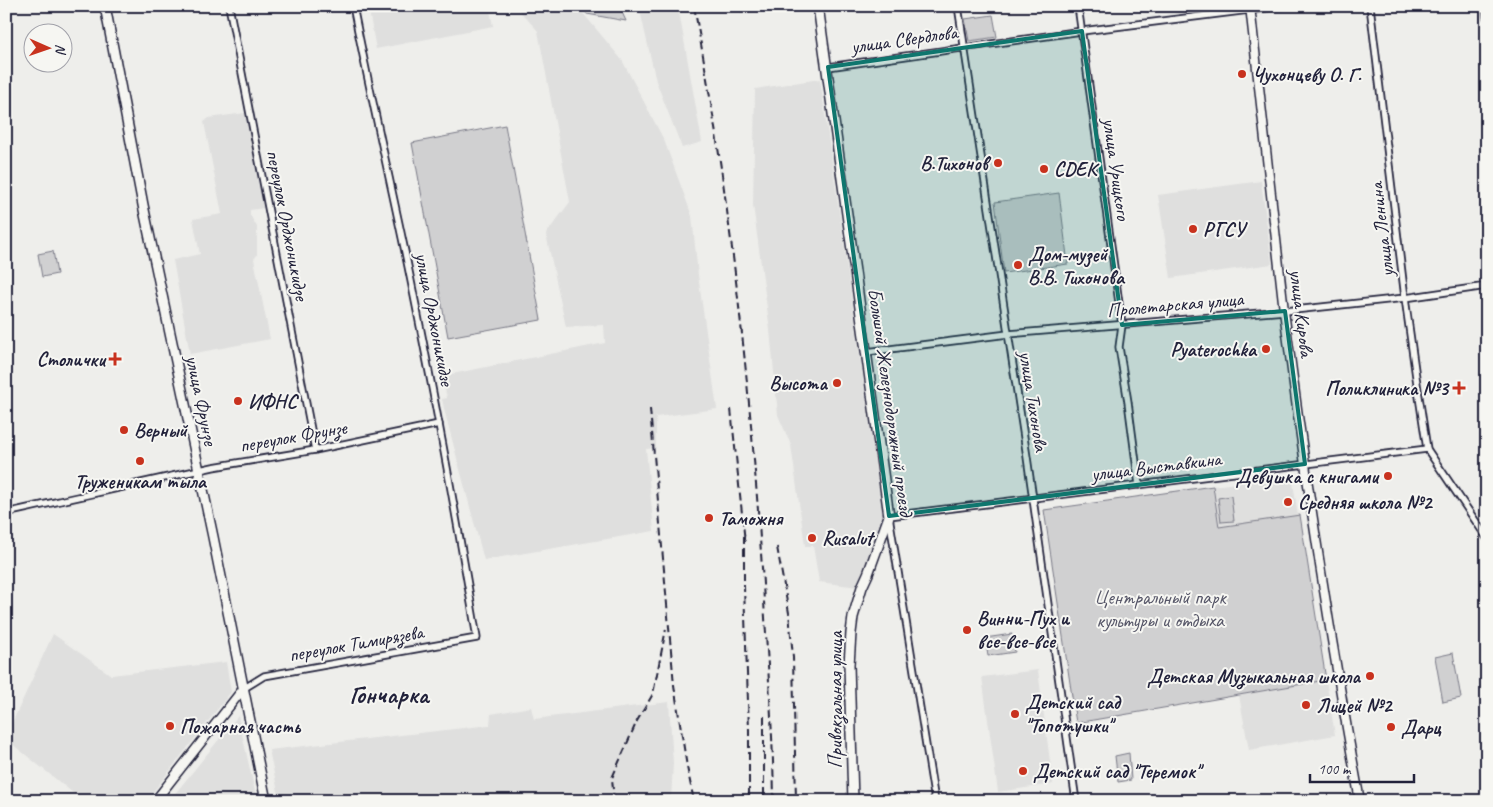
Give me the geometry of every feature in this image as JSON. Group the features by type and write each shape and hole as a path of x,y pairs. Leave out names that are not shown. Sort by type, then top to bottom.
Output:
{"main road":[{"name":"улица Фрунзе","path":"105,6 143,204 266,801"},
{"name":"Большой Железнодорожный проезд","path":"818,6 889,516"},
{"name":"Привокзальная улица","path":"853,801 849,665 850,634 860,595 889,516"}],"street":[{"name":"переулок Орджоникидзе","path":"229,6 315,450"},
{"name":"улица Орджоникидзе","path":"353,6 404,246 439,424 477,638"},
{"name":"улица Тихонова","path":"958,6 1076,801"},
{"name":"улица Урицкого","path":"1078,6 1122,325 1119,347 1139,485"},
{"name":"улица Свердлова","path":"828,67 1250,8 1282,6"},
{"name":"улица Ленина","path":"1370,6 1405,298 1427,449"},
{"path":"1486,6 1487,17"},
{"name":"улица Кирова","path":"1250,8 1284,311 1305,464 1319,564 1360,801"},
{"name":"Пролетарская улица","path":"866,352 1008,334 1284,311 1405,298 1487,286"},
{"name":"переулок Фрунзе","path":"6,513 198,470 315,450 439,424"},
{"path":"1427,449 1487,538"},
{"name":"улица Выставкина","path":"889,516 1427,449"},
{"name":"Большой Железнодорожный проезд","path":"889,516 935,801"},
{"name":"переулок Тимирязева","path":"243,689 264,676 477,638"},
{"path":"155,801 243,689"}],"highlighted area":[{"path":"1082,31 1122,325 1285,311 1305,464 889,516 828,67"}],"shaded area":[{"path":"368,6 489,6 493,26 376,49"},
{"path":"515,6 577,6 622,60 664,140 692,216 698,275 717,409 656,417 656,448 646,449 654,531 484,560 445,413 442,399 447,398 442,376 605,343 604,325 566,327 546,234 570,202 538,31"},
{"path":"639,6 678,6 702,142 682,148 656,81"},
{"path":"740,6 811,6 811,7 741,13"},
{"path":"820,79 884,520 858,587 819,582 813,546 805,546 791,445 778,415 770,330 753,205 755,89"},
{"path":"245,113 264,208 250,210 250,215 257,227 257,255 254,259 270,339 190,354 173,260 200,254 193,219 222,214 204,122 209,118"},
{"path":"1261,181 1272,264 1171,278 1158,195"},
{"path":"1292,476 1298,516 1219,527 1213,486"},
{"path":"53,634 111,675 226,662 231,692 146,801 83,801 6,739"},
{"path":"1038,670 1053,784 998,792 982,677"},
{"path":"1326,680 1335,735 1249,750 1239,695"},
{"path":"669,702 673,763 671,801 280,801 269,750 490,725 491,714 531,707 534,719"},
{"path":"238,716 257,801 169,801"}],"green space":[{"path":"578,6 619,6 626,21 587,14"},
{"path":"993,15 997,37 969,41 965,19"},
{"path":"505,125 541,320 448,337 412,143"},
{"path":"1059,193 1068,264 1004,273 995,202"},
{"path":"53,251 57,274 42,277 38,254"},
{"name":"Центральный парк культуры и отдыха","path":"1213,486 1219,527 1300,515 1326,680 1076,723 1044,510"},
{"path":"1231,496 1234,521 1221,522 1218,498"},
{"path":"1012,634 1015,652 988,656 985,638"},
{"path":"1453,653 1461,698 1443,702 1435,657"},
{"path":"1129,753 1131,780 1118,782 1115,756"}],"railway":[{"path":"694,6 718,150 745,366 763,584 774,801"},
{"path":"650,409 674,685 694,801"},
{"path":"731,409 745,542"},
{"path":"744,536 749,801"},
{"path":"777,547 789,613 793,657 796,801"},
{"path":"614,801 612,778 637,721 653,694 666,629"},
{"path":"764,716 764,801"}],"place":[{"name":"Чухонцеву О. Г.","path":"1242,74"},
{"name":"В.Тихонов","path":"998,163"},
{"name":"CDEK","path":"1044,169"},
{"name":"РГСУ","path":"1193,229"},
{"name":"Дом-музей В.В. Тихонова","path":"1018,265"},
{"name":"Pyaterochka","path":"1266,349"},
{"name":"Столички","path":"115,359"},
{"name":"Высота","path":"837,383"},
{"name":"Поликлиника №3","path":"1459,388"},
{"name":"ИФНС","path":"238,401"},
{"name":"Верный","path":"124,430"},
{"name":"Труженикам тыла","path":"140,461"},
{"name":"Девушка с книгами","path":"1388,476"},
{"name":"Средняя школа №2","path":"1288,502"},
{"name":"Таможня","path":"709,518"},
{"name":"Rusalut","path":"812,538"},
{"name":"Винни-Пух и все-все-все","path":"967,630"},
{"name":"Детская Музыкальная школа","path":"1370,676"},
{"name":"Лицей №2","path":"1306,705"},
{"name":"Детский сад \"Топотушки\"","path":"1015,714"},
{"name":"Пожарная часть","path":"170,726"},
{"name":"Дарц","path":"1391,727"},
{"name":"Детский сад \"Теремок\"","path":"1023,771"}],"district":[{"name":"Гончарка","path":"389,694"}]}
